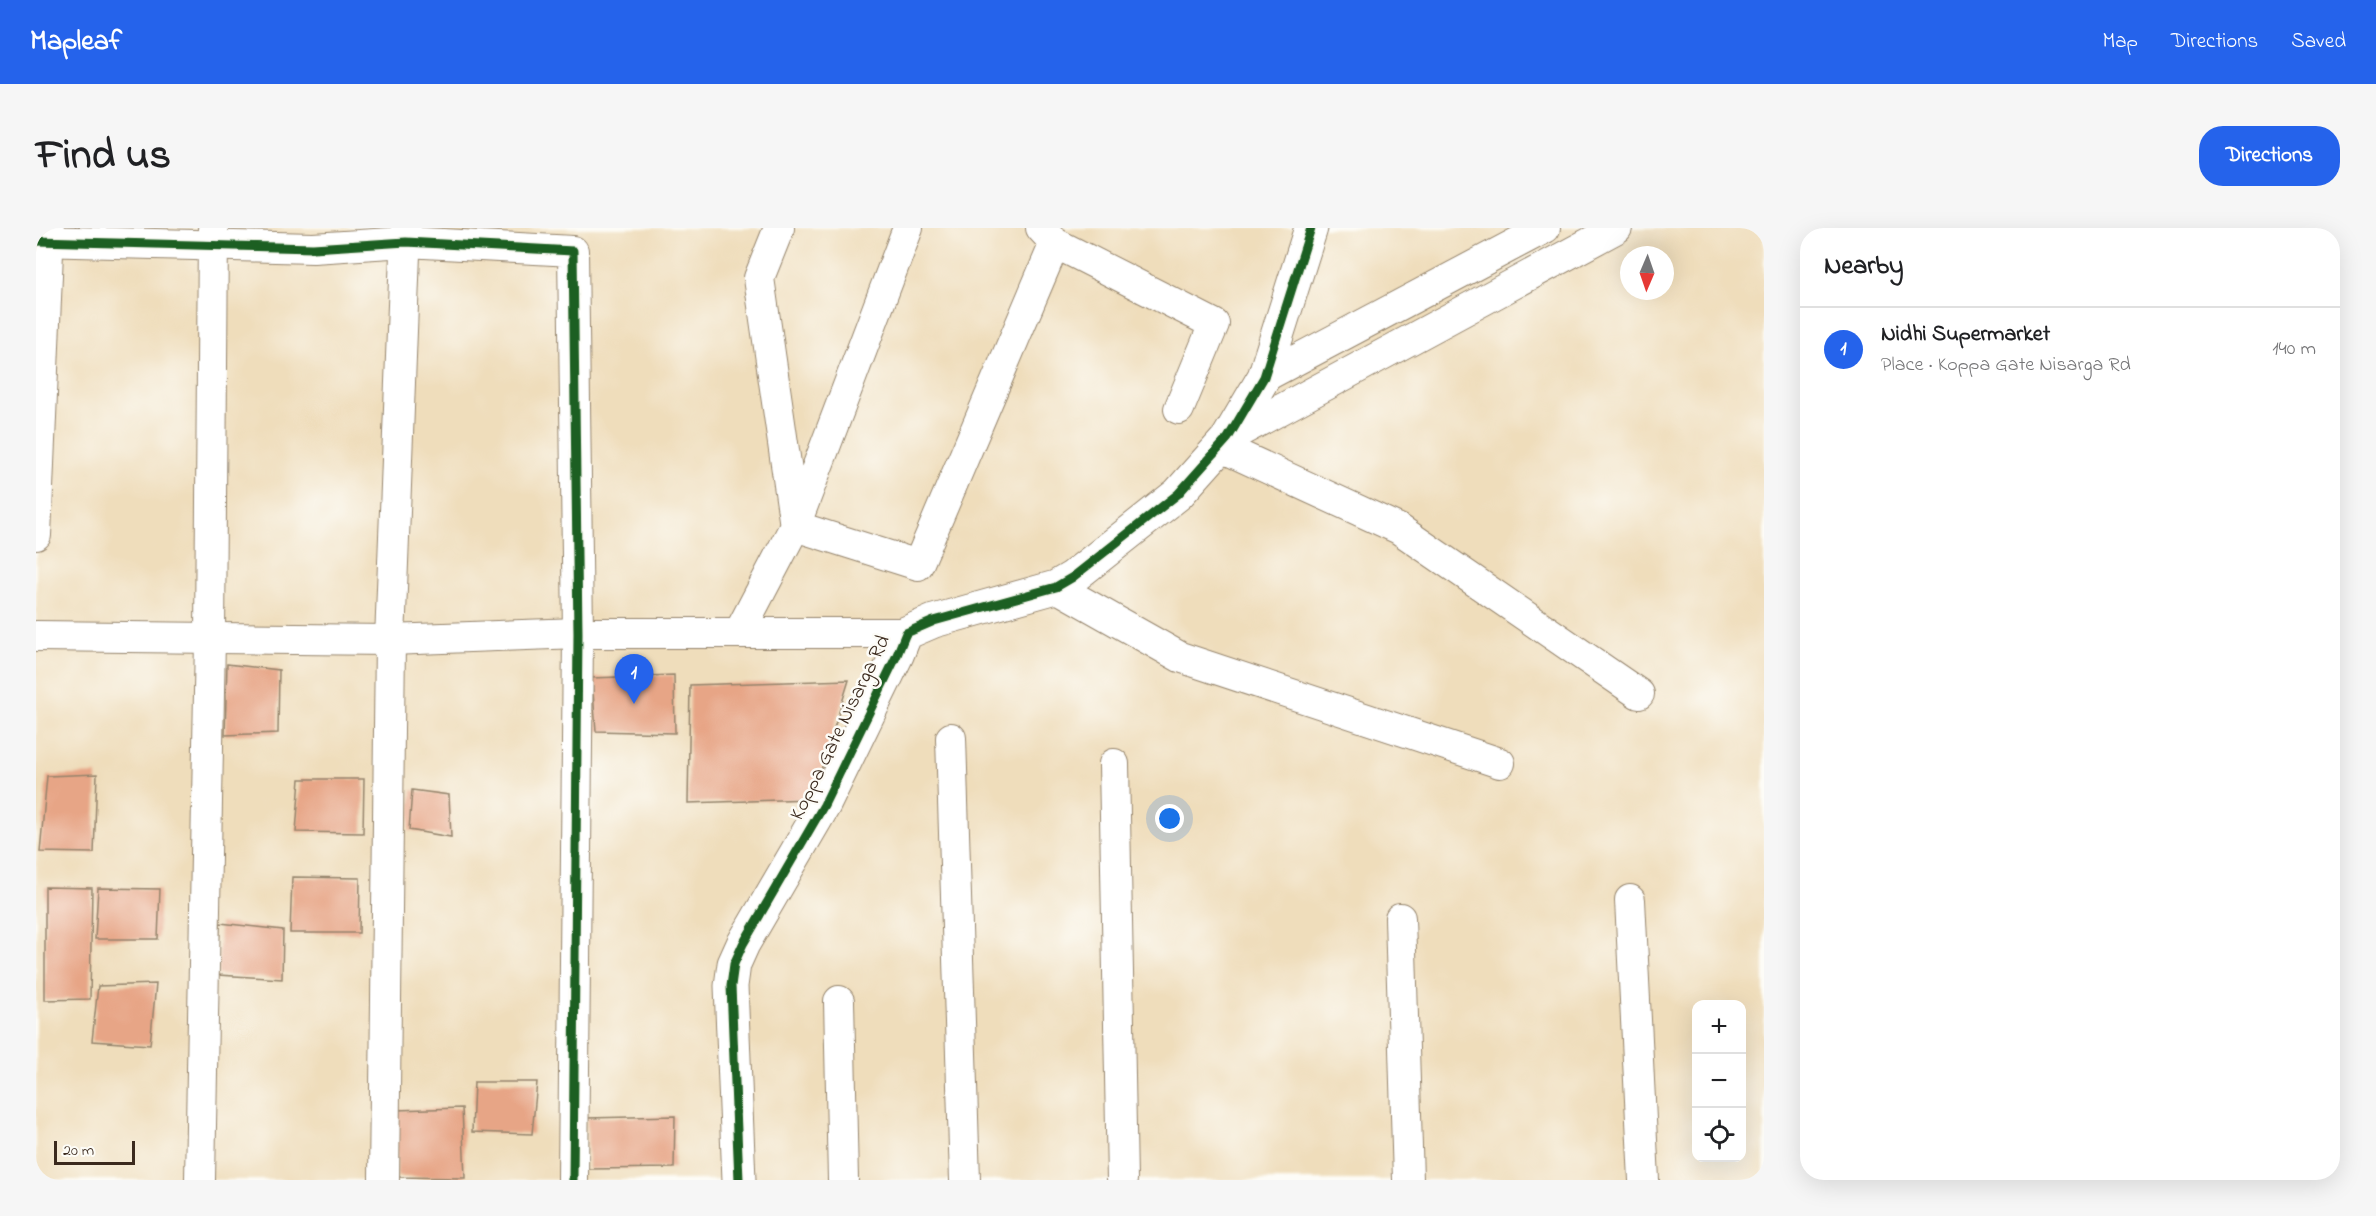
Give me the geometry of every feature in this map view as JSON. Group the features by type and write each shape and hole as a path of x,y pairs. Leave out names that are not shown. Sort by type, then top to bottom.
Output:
{"street":[{"path":"779,228 759,278 795,526"},
{"path":"739,633 795,526 908,228"},
{"name":"Koppa Gate Nisarga Rd","path":"739,1180 731,986 734,964 743,944 824,805 906,633 934,621 1056,587 1178,494 1224,442 1264,377 1311,228"},
{"path":"1264,377 1544,228 1547,266"},
{"path":"1224,442 1617,228"},
{"path":"384,1180 390,640 406,235"},
{"path":"36,536 45,237 213,238 313,248 406,235 573,250 578,633 573,1180"},
{"path":"795,526 918,565 1048,235 1214,324 1179,409"},
{"path":"200,1180 210,638 213,238"},
{"path":"1224,442 1399,529 1639,694"},
{"path":"1056,587 1180,657 1500,764"},
{"path":"36,636 390,640 578,633 906,633"},
{"path":"951,738 965,1180"},
{"path":"1114,764 1122,1180"},
{"path":"1630,900 1644,1180"},
{"path":"1400,918 1408,1180"},
{"path":"839,1001 843,1180"}],"building":[{"path":"227,664 279,670 278,733 225,735"},
{"path":"674,675 675,733 596,731 592,678"},
{"path":"849,680 812,799 688,803 690,685"},
{"path":"97,774 94,853 40,852 47,776"},
{"path":"300,779 364,779 363,833 296,832"},
{"path":"412,790 449,795 451,837 409,830"},
{"path":"292,877 360,878 359,933 290,933"},
{"path":"45,887 92,888 90,999 45,1000"},
{"path":"98,888 160,889 158,939 95,939"},
{"path":"220,923 283,930 282,979 218,975"},
{"path":"156,984 150,1045 92,1041 98,986"},
{"path":"474,1082 537,1082 532,1134 472,1132"},
{"path":"462,1108 465,1178 397,1177 395,1110"},
{"path":"675,1116 674,1168 588,1169 587,1118"}],"cycle path":[{"path":"739,1180 731,986 734,964 743,944 824,805 906,633 934,621 1056,587 1073,577 1178,494 1228,438 1264,377 1311,228"},
{"path":"36,241 313,248 406,242 573,251 578,633 573,1180"}],"place":[{"name":"Nidhi Supermarket","path":"634,704"}]}
